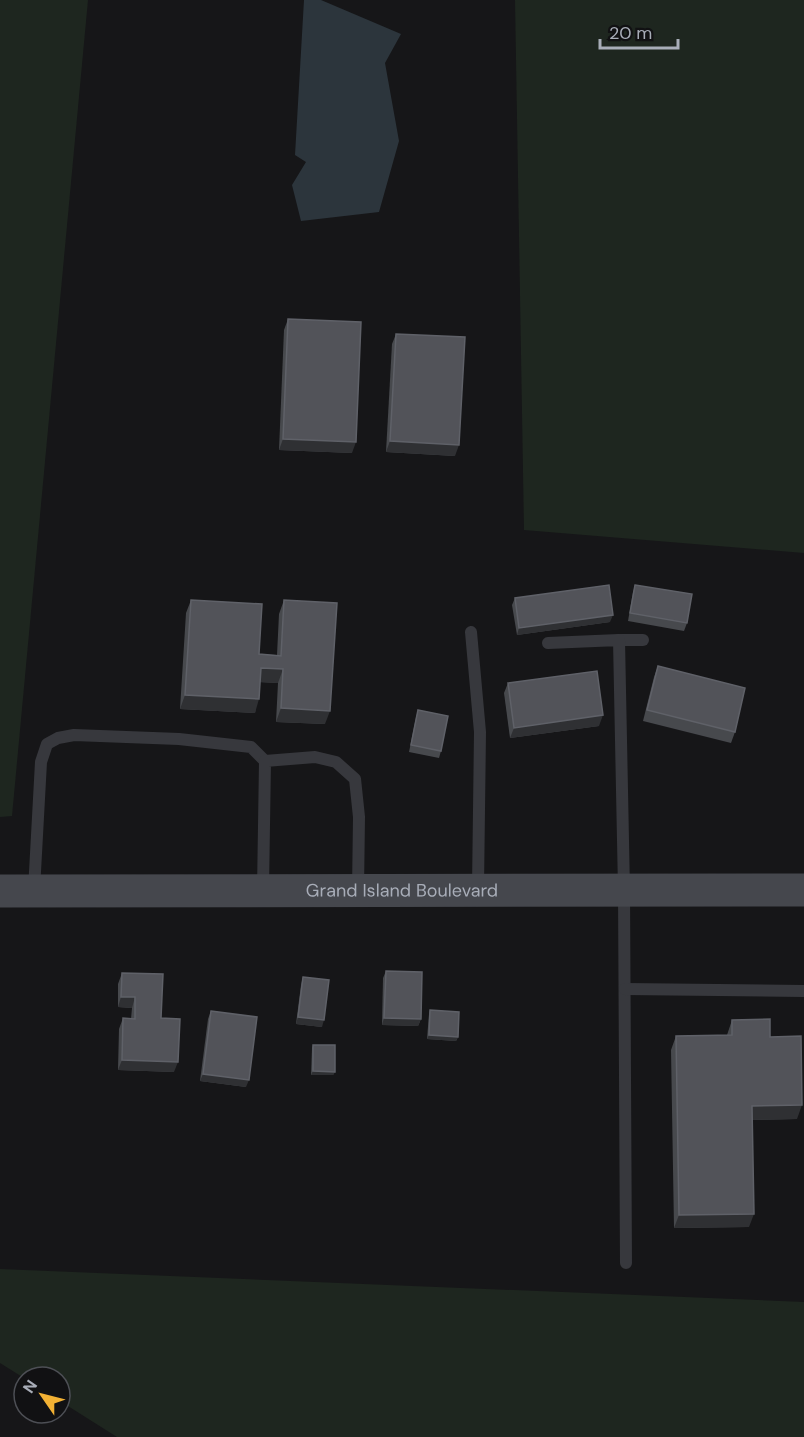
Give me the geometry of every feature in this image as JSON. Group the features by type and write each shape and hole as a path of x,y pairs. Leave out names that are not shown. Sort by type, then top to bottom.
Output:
{"main road":[{"name":"Grand Island Boulevard","path":"0,891 804,890"}],"lane":[{"path":"471,632 480,732 478,891"},
{"path":"619,640 624,890 626,1263"},
{"path":"548,643 643,640"},
{"path":"34,891 42,762 47,744 58,738 74,735 179,739 251,747 265,761 263,891"},
{"path":"265,761 315,757 336,762 355,779 359,817 358,891"},
{"path":"625,989 804,991"}],"shaded area":[{"path":"0,0 88,0 12,816 0,817"},
{"path":"304,0 321,0 401,34 385,63 399,141 379,212 301,221 292,185 306,162 295,155"},
{"path":"515,0 804,0 804,553 524,530"},
{"path":"0,1269 804,1302 804,1437 117,1437 72,1409 72,1365 12,1365 12,1370 0,1363"}],"building":[{"path":"288,319 361,322 356,442 283,439"},
{"path":"396,334 465,337 459,445 390,441"},
{"path":"609,585 613,615 519,628 515,598"},
{"path":"635,585 692,594 687,623 630,613"},
{"path":"191,600 262,604 259,654 281,656 284,600 337,603 330,711 281,708 283,669 261,668 259,699 185,695"},
{"path":"658,666 745,688 735,732 647,710"},
{"path":"597,671 603,715 514,728 508,683"},
{"path":"418,710 448,716 441,751 411,745"},
{"path":"386,971 422,972 421,1019 384,1018"},
{"path":"122,973 163,974 161,1018 180,1019 178,1062 122,1060 123,1018 135,1019 135,997 121,997"},
{"path":"303,977 329,980 324,1020 298,1017"},
{"path":"430,1010 459,1012 458,1037 429,1035"},
{"path":"211,1011 257,1017 249,1080 203,1074"},
{"path":"770,1019 770,1037 801,1036 802,1105 752,1106 754,1214 679,1215 676,1036 732,1035 732,1020"},
{"path":"313,1045 335,1045 335,1072 313,1071"}]}
